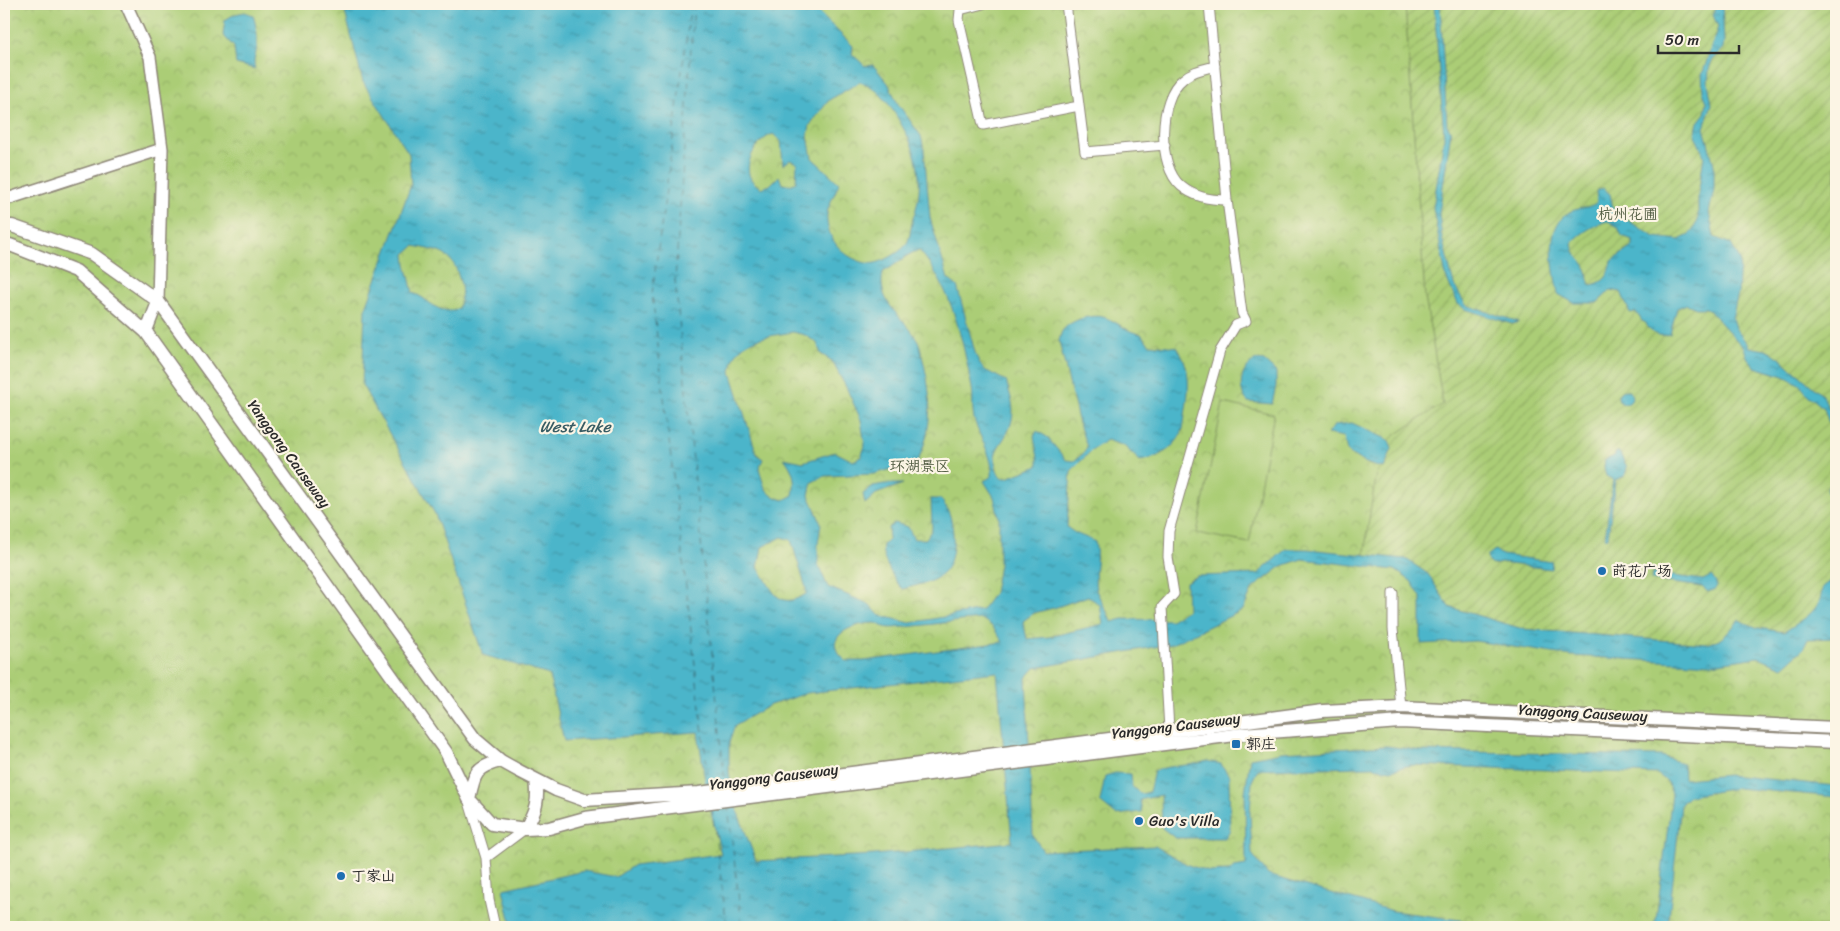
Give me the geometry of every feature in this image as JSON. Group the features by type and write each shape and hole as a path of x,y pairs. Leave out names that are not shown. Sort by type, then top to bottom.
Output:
{"main road":[{"name":"Yanggong Causeway","path":"4,226 12,226 92,254 158,301 475,740 501,761 556,790 584,800 699,798"},
{"name":"Yanggong Causeway","path":"4,245 10,245 76,271 146,332 446,752 469,799 492,824 525,829 549,828 585,818 699,798 982,761 1243,734 1400,722 1836,742"},
{"name":"Yanggong Causeway","path":"1040,754 1169,730 1323,711 1400,708 1836,728"},
{"path":"469,799 474,776 484,765 501,761"},
{"path":"525,829 535,814 538,795 536,780"}],"street":[{"path":"126,4 150,57 162,149 158,301 146,332"},
{"path":"983,4 960,10 961,29 983,125 1079,106"},
{"path":"1066,4 1085,152 1165,145"},
{"path":"1169,730 1162,607 1174,594 1168,557 1169,531 1216,361 1226,339 1236,325 1246,321 1242,313 1227,200 1209,4"},
{"path":"1215,66 1192,73 1181,80 1174,90 1166,109 1163,132 1172,173 1179,185 1203,198 1227,200"},
{"path":"4,200 162,149"},
{"path":"1393,593 1393,629 1400,708"},
{"path":"469,799 486,858 489,900 495,927"},
{"path":"486,858 525,829"}],"green space":[{"name":"环湖景区","path":"4,4 1836,4 1836,927 4,927"},
{"name":"杭州花圃","path":"1405,4 1836,4 1836,598 1801,634 1715,651 1521,637 1445,613 1420,575 1364,561 1372,498 1384,450 1393,437 1443,404 1425,297"},
{"path":"1223,403 1274,414 1249,543 1197,533"}],"water":[{"name":"West Lake","path":"343,4 810,4 853,46 852,54 865,66 873,65 888,83 898,104 921,136 924,149 930,218 948,279 957,286 976,356 983,369 1006,381 1012,400 1012,420 1006,436 998,448 995,460 996,468 1001,478 1007,478 1038,466 1034,436 1037,431 1047,437 1066,460 1074,461 1084,453 1087,447 1079,424 1059,341 1062,331 1067,326 1083,318 1095,316 1106,318 1141,334 1149,344 1177,347 1182,355 1187,372 1188,397 1183,430 1178,440 1164,453 1140,461 1124,446 1107,440 1093,449 1071,471 1067,527 1073,532 1095,542 1096,590 1112,622 1123,619 1171,620 1187,610 1186,582 1197,576 1258,574 1286,549 1307,549 1406,559 1428,574 1449,607 1523,629 1707,644 1723,638 1739,620 1758,628 1784,632 1815,609 1819,602 1822,587 1836,576 1836,638 1808,639 1803,649 1783,667 1758,657 1712,664 1572,656 1475,641 1421,644 1421,597 1411,581 1395,570 1302,559 1282,566 1253,588 1243,610 1172,644 1035,668 1026,678 1033,836 1043,851 1155,846 1188,865 1209,872 1229,871 1234,867 1246,865 1245,792 1250,758 1281,752 1387,746 1422,751 1662,756 1683,764 1684,779 1728,775 1836,786 1836,797 1737,788 1689,796 1681,804 1668,927 1652,927 1656,920 1672,794 1667,781 1657,774 1411,765 1391,770 1373,767 1258,769 1252,781 1250,813 1252,854 1268,875 1393,911 1513,927 512,927 503,889 584,871 616,877 634,865 721,854 707,795 698,732 564,741 549,675 483,655 435,514 362,385 365,310 411,185 409,154 363,82","holes":["860,82 874,89 892,109 910,141 919,172 919,194 910,236 907,244 896,253 886,259 870,264 850,257 832,239 827,223 827,214 839,183 812,158 808,136 810,125 829,100","773,134 781,141 783,165 790,160 797,163 796,182 790,185 782,184 779,176 770,185 762,188 754,183 748,168 754,151 759,144","414,246 437,251 448,258 456,269 461,286 458,309 444,310 413,293 405,254","919,250 931,265 948,298 954,315 960,333 972,388 974,418 991,462 992,476 984,481 994,497 999,517 999,565 994,593 982,610 910,623 879,615 869,604 828,587 818,565 821,523 809,495 812,482 825,476 874,474 917,462 926,438 930,414 927,377 918,341 888,302 882,283 883,272","793,332 805,335 817,343 821,354 832,361 846,387 861,420 865,446 861,457 853,461 835,452 803,462 784,458 792,471 794,485 793,495 784,500 772,495 764,485 759,468 763,459 757,455 731,372 733,361 744,346 752,341","782,537 791,540 806,588 806,594 796,599 781,599 771,589 758,568 762,547","1088,596 1100,605 1103,624 1049,637 1027,639 1023,621 1034,613","982,619 992,626 1003,642 864,661 846,661 838,653 835,645 841,633 857,626 876,623 892,628","997,672 1012,842 873,855 756,861 734,802 729,772 729,743 735,725 770,705 807,693"]},
{"path":"1434,4 1440,4 1447,125 1451,131 1439,214 1442,238 1454,285 1466,305 1519,322 1512,324 1465,309 1458,304 1446,277 1433,208 1444,137"},
{"path":"1716,4 1722,4 1723,48 1712,60 1709,70 1708,83 1712,104 1704,128 1714,165 1714,189 1709,213 1714,237 1731,244 1740,260 1738,294 1732,318 1735,328 1750,347 1770,351 1781,359 1823,396 1830,410 1836,411 1836,446 1824,408 1809,396 1799,384 1784,376 1755,367 1748,359 1744,348 1707,308 1696,308 1687,304 1677,308 1670,334 1658,335 1647,327 1646,323 1642,321 1636,312 1630,313 1621,292 1611,290 1597,303 1574,303 1558,294 1552,250 1555,229 1560,220 1568,213 1597,202 1596,191 1603,188 1610,194 1613,208 1622,217 1655,237 1679,240 1689,235 1698,221 1698,195 1704,156 1695,135 1698,122 1705,113 1707,102 1703,92 1702,75 1718,27 1713,15","holes":["1608,221 1618,227 1622,236 1633,240 1633,246 1612,261 1610,270 1603,280 1591,285 1586,269 1574,251 1572,243 1584,232 1604,222"]},
{"path":"245,12 253,15 256,26 257,49 254,61 255,69 236,64 234,47 223,35 225,20 235,14"},
{"path":"1256,360 1264,361 1276,372 1276,386 1272,404 1248,402 1244,397 1241,385 1242,379 1247,368"},
{"path":"1625,390 1630,392 1632,397 1630,402 1625,404 1620,402 1618,397 1620,392"},
{"path":"1352,423 1389,440 1392,449 1384,468 1364,462 1347,451 1344,437 1327,434 1335,425"},
{"path":"1616,452 1619,452 1627,467 1625,476 1615,480 1608,538 1605,538 1613,479 1606,476 1604,467 1605,460 1614,456"},
{"path":"1836,480 1836,526 1826,488"},
{"path":"903,484 876,494 865,504 863,494 873,486"},
{"path":"931,499 941,499 949,513 953,536 950,561 943,573 935,579 903,589 893,576 883,555 883,545 889,539 888,528 895,523 908,527 914,539 926,539 932,529"},
{"path":"1495,550 1502,555 1552,562 1551,569 1501,563 1492,565 1488,562 1487,556"},
{"path":"1652,573 1703,580 1711,576 1717,586 1714,590 1708,592 1702,587 1651,580"},
{"path":"1207,761 1221,764 1229,776 1230,830 1225,838 1175,838 1162,828 1161,795 1140,800 1142,812 1116,815 1100,802 1105,776 1115,773 1131,774 1132,787 1141,794 1149,792 1154,771 1167,767"}],"ferry route":[{"path":"691,4 652,294 709,785"},
{"path":"694,4 675,280 725,783"},
{"path":"728,806 742,927"},
{"path":"712,809 727,927"}],"place":[{"name":"莳花广场","path":"1602,571"},
{"name":"郭庄","path":"1236,744"},
{"name":"Guo's Villa","path":"1139,821"},
{"name":"丁家山","path":"341,876"}]}
